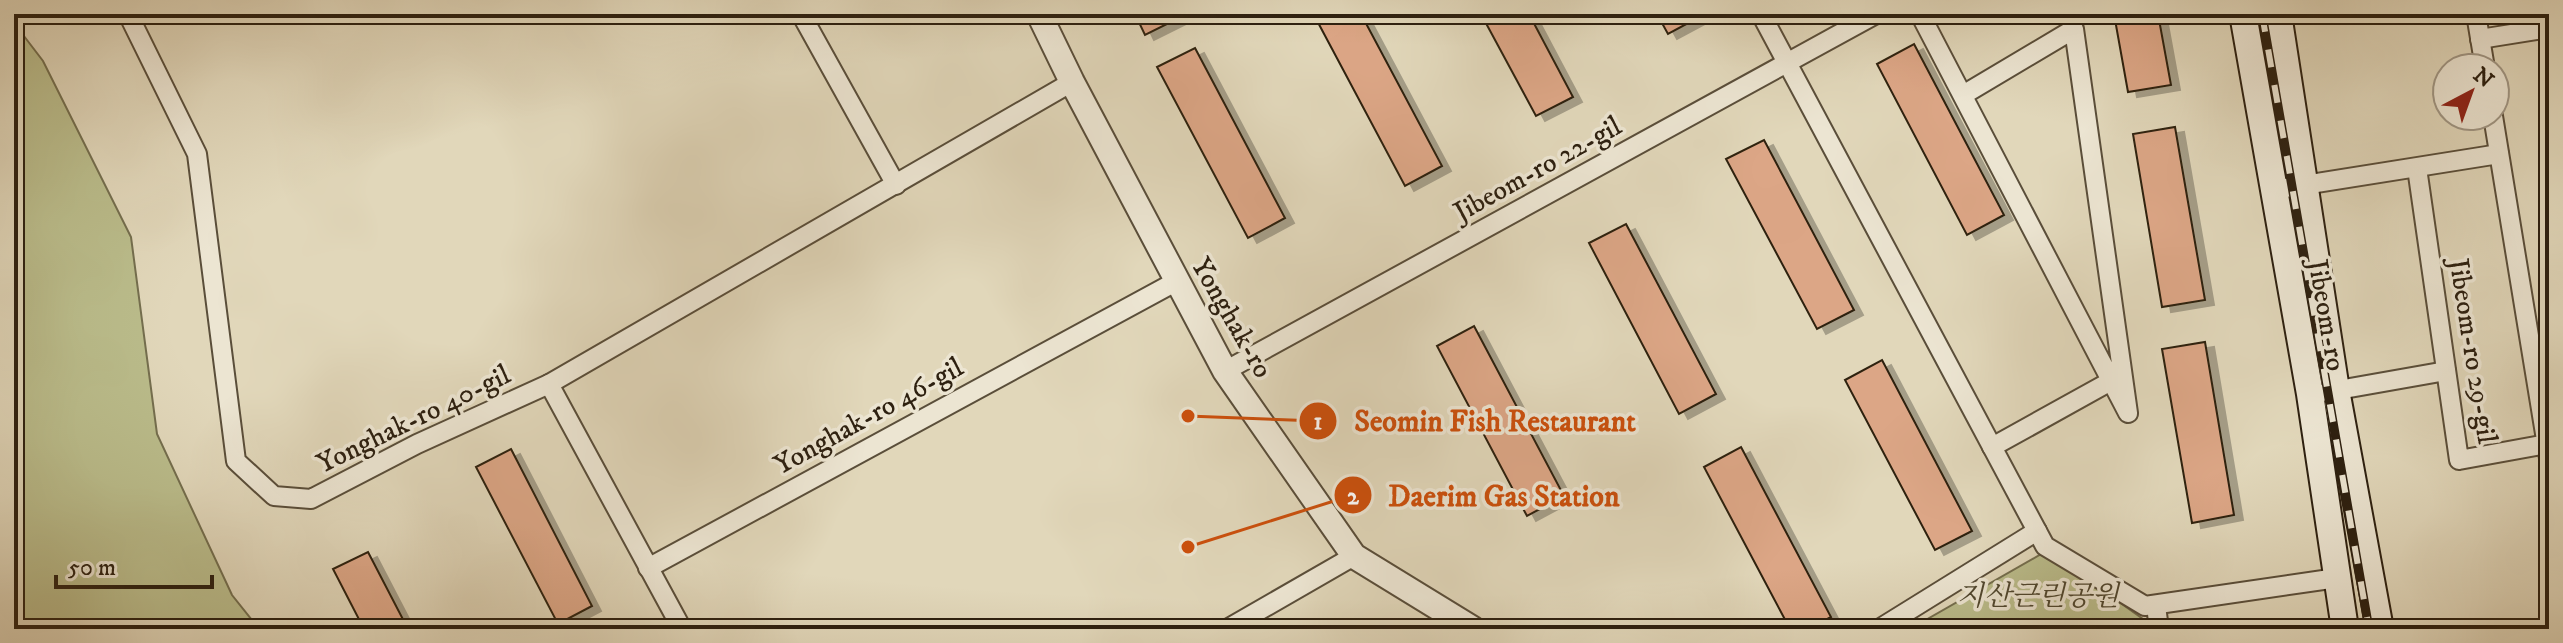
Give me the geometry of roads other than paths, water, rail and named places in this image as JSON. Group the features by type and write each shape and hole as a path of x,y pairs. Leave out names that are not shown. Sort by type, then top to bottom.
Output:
{"main road":[{"name":"Jibeom-ro","path":"2243,14 2310,394 2345,629"},
{"path":"2278,14 2336,390 2380,629"}],"street":[{"name":"Yonghak-ro 40-gil","path":"128,14 197,154 236,461 274,496 311,499 417,444 549,384 1072,82"},
{"name":"Yonghak-ro","path":"1039,14 1225,371 1354,556 1473,629"},
{"path":"1761,14 2045,546 2145,606 2337,578"},
{"name":"Jibeom-ro 22-gil","path":"1225,371 1876,14"},
{"path":"1920,14 2128,413 2074,29 1963,95"},
{"path":"2476,14 2482,52"},
{"path":"804,15 896,185"},
{"path":"2480,39 2549,28"},
{"path":"2496,132 2548,451"},
{"path":"2273,190 2499,154"},
{"name":"Jibeom-ro 29-gil","path":"2417,168 2459,460 2548,451"},
{"name":"Yonghak-ro 46-gil","path":"648,568 1177,281"},
{"path":"2310,394 2446,371"},
{"path":"1992,447 2111,381"},
{"path":"549,384 682,629"},
{"path":"1879,629 2037,531"},
{"path":"1227,629 1354,556"},
{"path":"2156,606 2159,629"}],"railway":[{"path":"2262,14 2369,629"}],"place":[{"name":"Seomin Fish Restaurant","path":"1188,416"},
{"name":"Daerim Gas Station","path":"1188,547"}],"park label":[{"name":"지산근린공원","path":"2038,595"}]}
